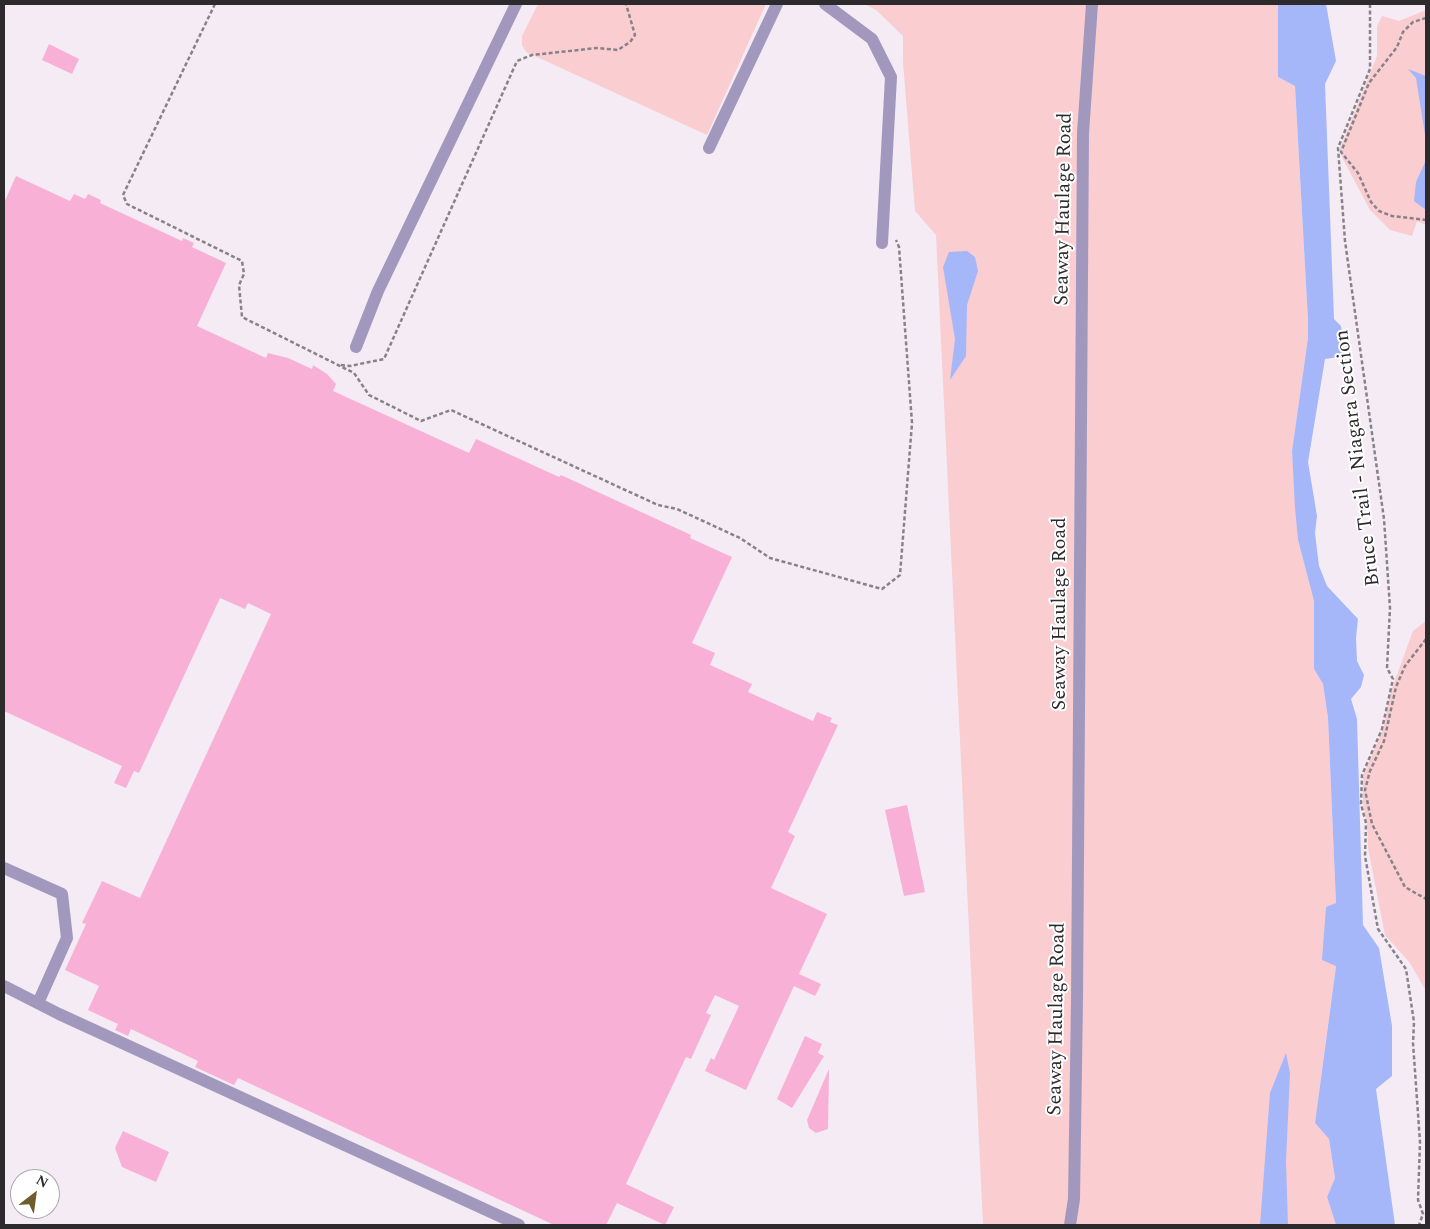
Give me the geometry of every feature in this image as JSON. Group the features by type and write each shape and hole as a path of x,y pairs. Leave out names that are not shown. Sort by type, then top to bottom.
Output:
{"street":[{"path":"356,347 378,291 516,4"},
{"path":"709,148 777,4"},
{"path":"825,4 872,39 891,77 882,243"},
{"name":"Seaway Haulage Road","path":"1070,1225 1074,1199 1077,1000 1083,133 1092,4"},
{"path":"4,868 62,894 67,938 38,1003"},
{"path":"4,986 519,1225"}],"path":[{"path":"216,4 123,195 127,204 242,261 244,274 239,285 242,317 354,373 369,394 421,421 451,410 658,505 678,510 731,534 770,558 882,589 900,576 912,423 899,247 895,238"},
{"path":"339,365 350,366 384,358 518,61 532,55 597,48 618,50 630,42 635,35 626,4"},
{"name":"Bruce Trail - Niagara Section","path":"1370,4 1370,69 1338,148 1345,241 1384,519 1390,608 1387,668 1393,680 1382,729 1362,775 1361,804 1366,823 1365,856 1378,929 1406,969 1414,1022 1413,1043 1420,1142 1418,1200 1424,1214 1418,1225"},
{"path":"1426,18 1413,22 1403,32 1397,47 1369,83 1341,152 1358,174 1371,202 1379,211 1399,217 1426,220"},
{"path":"1426,639 1405,666 1396,687 1386,734 1370,771 1365,790 1372,824 1405,887 1426,899"}],"shaded area":[{"path":"538,4 766,4 707,135 526,52 522,45 522,36"},
{"path":"864,4 1278,4 1278,77 1295,86 1308,320 1308,338 1292,451 1298,540 1314,601 1314,669 1323,684 1328,718 1336,903 1336,965 1315,1123 1329,1139 1335,1178 1327,1197 1336,1225 983,1225 936,235 915,211 903,62 903,36 876,10"},
{"path":"1426,10 1426,225 1417,221 1412,236 1390,230 1370,210 1343,159 1340,149 1377,56 1377,26 1382,16 1399,21"},
{"path":"1426,621 1426,991 1410,963 1385,935 1368,848 1367,823 1363,804 1363,776 1383,730 1391,691 1413,631"}],"water":[{"path":"1278,4 1326,4 1336,61 1325,84 1334,319 1341,326 1345,356 1325,359 1308,462 1317,516 1315,533 1319,566 1327,586 1358,619 1356,638 1357,661 1364,675 1361,687 1351,699 1357,719 1363,925 1379,948 1392,1026 1392,1076 1376,1089 1395,1225 1336,1225 1327,1197 1335,1178 1329,1139 1315,1123 1336,966 1322,960 1326,907 1336,903 1328,718 1323,684 1314,669 1314,601 1298,540 1295,508 1292,451 1308,338 1308,320 1295,86 1278,77"},
{"path":"1408,69 1426,76 1426,141 1416,78"},
{"path":"1426,160 1426,210 1414,201 1416,182"},
{"path":"967,251 975,257 978,271 967,305 966,356 950,380 955,339 943,267 949,252"},
{"path":"1286,1053 1290,1073 1286,1161 1288,1225 1260,1225 1270,1093"}],"building":[{"path":"49,44 79,59 72,74 42,60"},
{"path":"16,176 70,201 74,194 85,199 88,194 101,200 100,203 182,241 183,238 194,243 192,247 226,263 197,326 266,358 268,353 288,358 312,369 313,365 327,374 336,384 333,391 469,453 476,439 559,477 561,475 691,535 690,538 732,557 692,643 715,653 710,665 752,684 748,692 813,721 817,712 832,718 830,722 838,725 788,832 795,836 771,888 827,914 799,974 821,984 815,996 794,986 746,1090 705,1071 711,1058 714,1060 739,1006 715,995 706,1013 711,1015 691,1059 686,1057 626,1184 674,1207 665,1225 617,1203 606,1225 554,1225 238,1078 234,1085 195,1067 198,1061 131,1029 128,1036 115,1030 118,1024 88,1010 99,986 65,970 86,924 82,923 102,881 140,898 271,614 248,603 245,609 220,598 139,773 134,771 126,788 114,783 122,766 4,711 4,203"},
{"path":"907,805 925,892 904,896 885,810"},
{"path":"805,1036 822,1044 818,1053 824,1056 792,1108 777,1099"},
{"path":"829,1069 828,1129 816,1133 809,1128 807,1120"},
{"path":"123,1131 169,1152 156,1182 122,1167 115,1148"}]}
